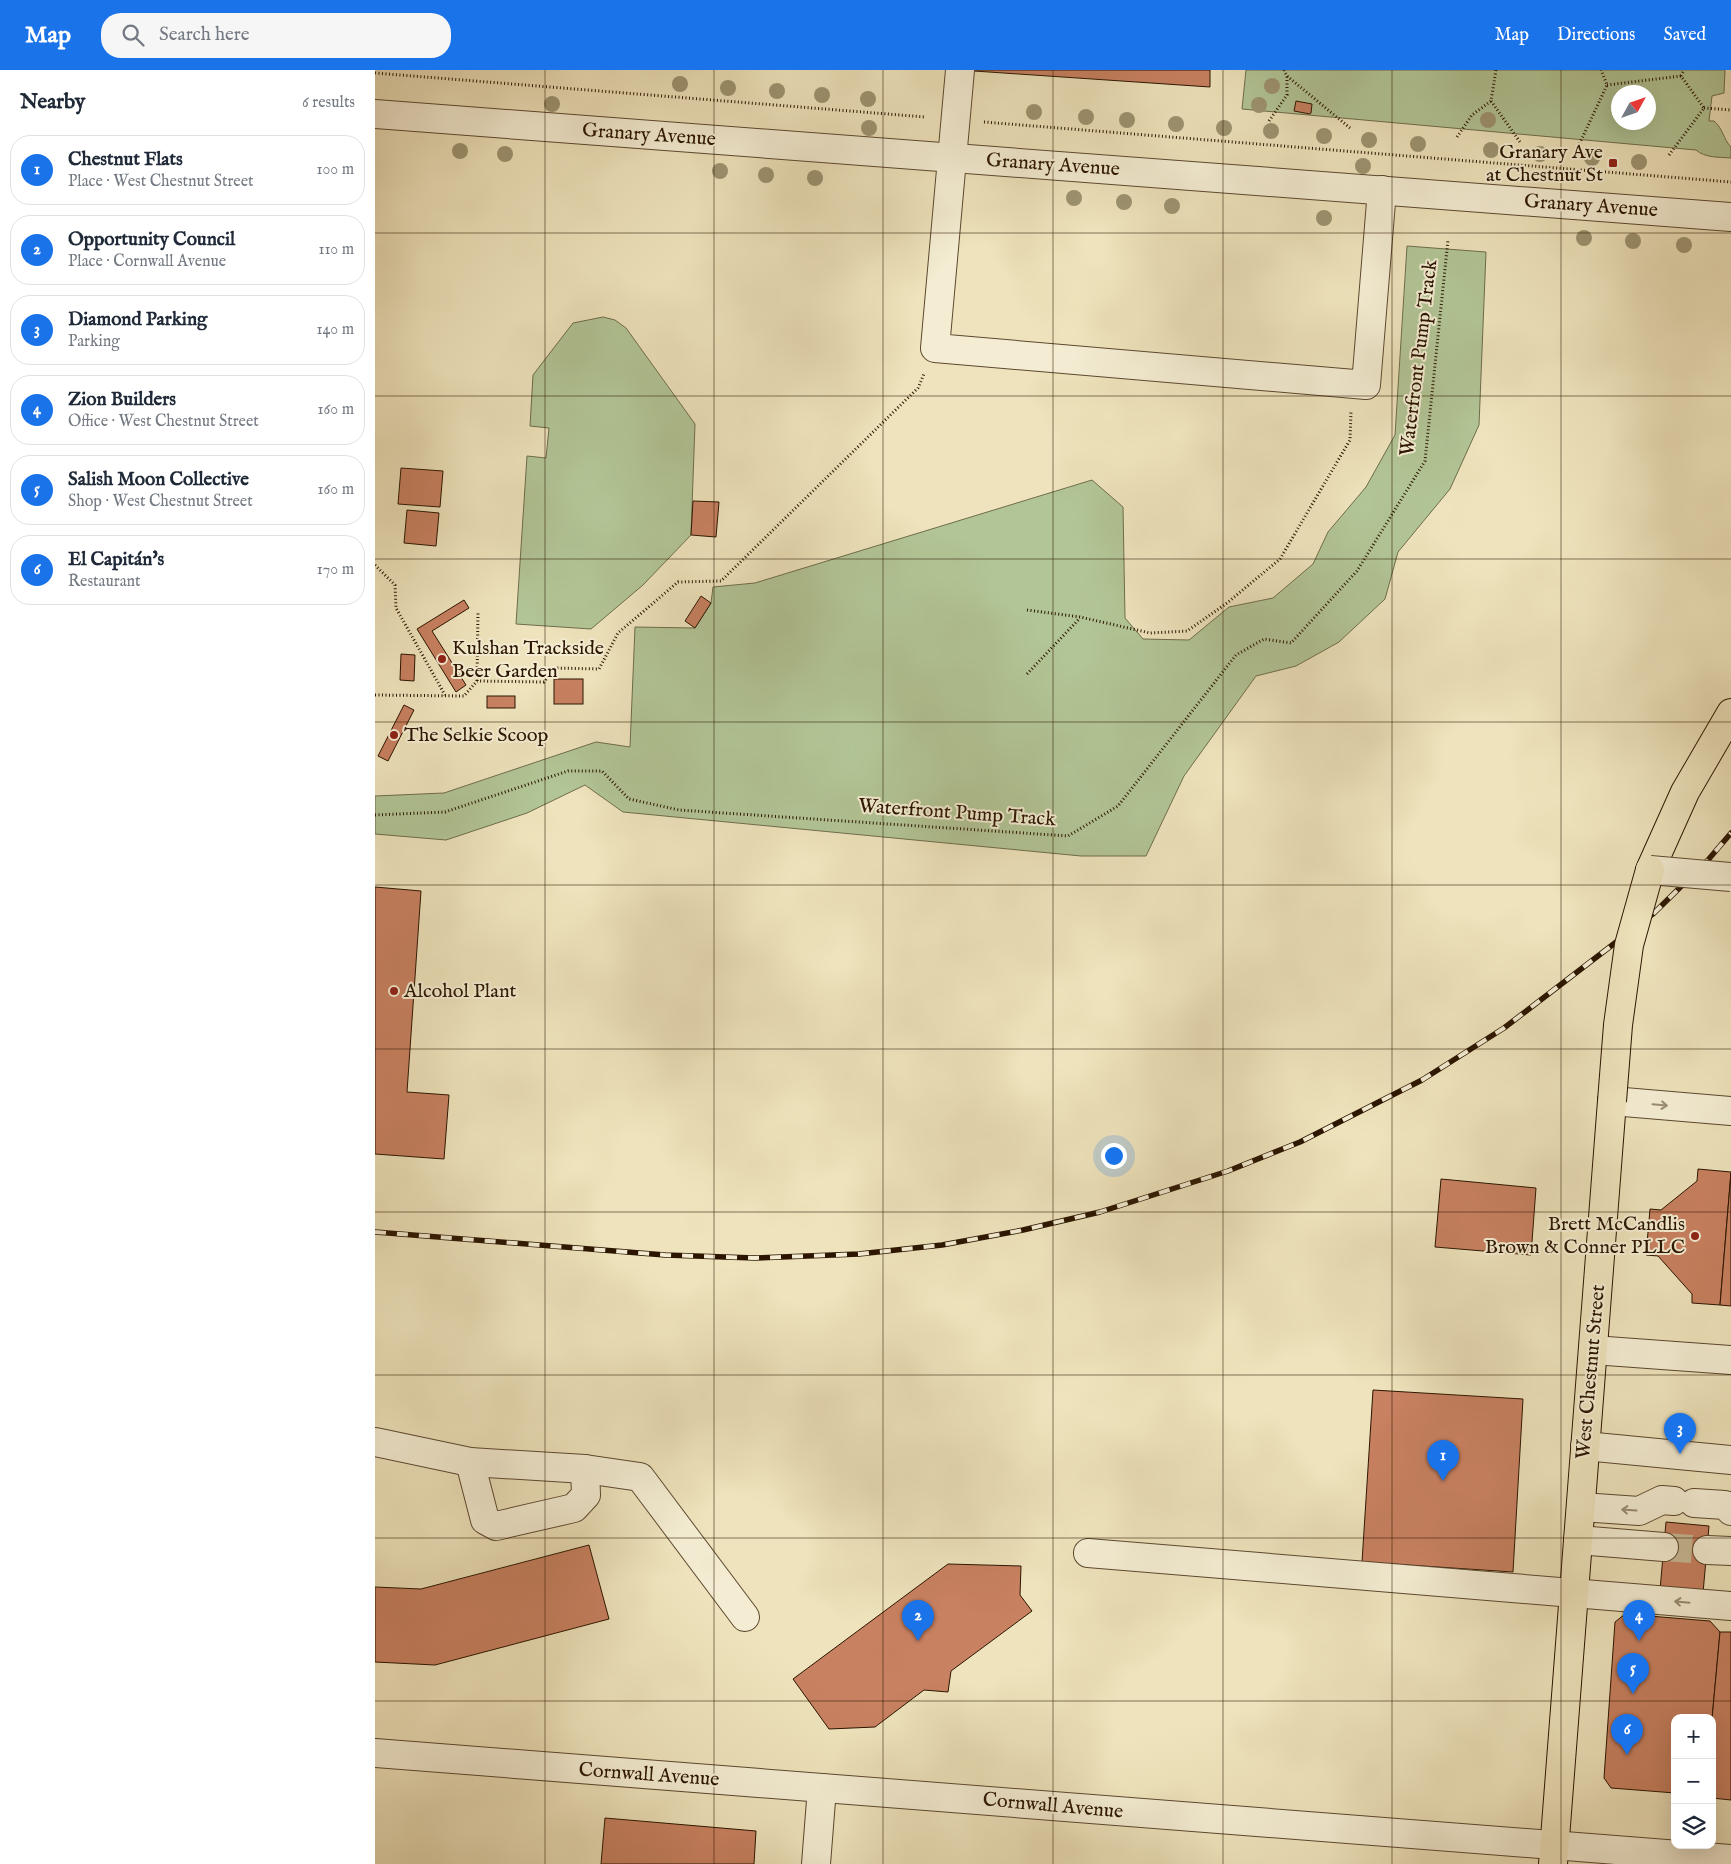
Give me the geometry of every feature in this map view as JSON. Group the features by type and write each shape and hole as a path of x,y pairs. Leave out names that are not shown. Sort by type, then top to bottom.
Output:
{"main road":[{"name":"West Chestnut Street","path":"1554,1854 1618,1025 1629,945 1650,870 1685,792 1731,713"}],"street":[{"path":"960,70 935,348 1366,385 1382,190"},
{"name":"Granary Avenue","path":"375,114 1731,217"},
{"path":"1650,870 1731,877"},
{"path":"1612,1101 1731,1111"},
{"path":"1593,1350 1731,1360"},
{"path":"375,1442 470,1462 585,1469 640,1477 745,1617"},
{"path":"1585,1446 1731,1460"},
{"path":"470,1462 485,1520 496,1526 574,1508 586,1495 585,1469"},
{"path":"1581,1507 1639,1511 1661,1500 1725,1505 1731,1511"},
{"path":"1578,1540 1664,1547"},
{"path":"1088,1553 1731,1606"},
{"name":"Cornwall Avenue","path":"375,1753 822,1788 1554,1854 1731,1858"},
{"path":"816,1864 822,1788"}],"path":[{"path":"1284,70 1287,76 1350,128"},
{"path":"1496,70 1491,101 1520,142"},
{"path":"1578,147 1607,85 1601,70"},
{"path":"1681,76 1684,70"},
{"path":"375,73 1731,182"},
{"path":"1269,121 1287,95 1287,76"},
{"path":"1607,85 1681,76"},
{"path":"1681,76 1704,108"},
{"path":"1457,137 1472,115 1491,101"},
{"path":"1704,108 1731,110"},
{"path":"1669,154 1704,108"},
{"name":"Waterfront Pump Track","path":"375,815 445,812 568,771 602,771 629,799 679,810 1068,836 1118,806 1236,655 1264,639 1291,643 1357,571 1425,461 1447,240"},
{"path":"477,681 544,682 555,668 599,669 618,633 678,582 721,581 918,388 935,348"},
{"path":"1027,610 1080,617 1150,633 1187,632 1227,603 1280,559 1350,440 1353,384"},
{"path":"375,565 395,585 396,608 445,696"},
{"path":"375,694 464,696 477,681 478,612"},
{"path":"1027,674 1080,617"}],"green space":[{"path":"1246,70 1725,70 1724,93 1712,96 1709,121 1714,121 1720,128 1731,147 1731,158 1708,156 1696,150 1242,109"},
{"path":"1407,246 1486,252 1479,425 1450,489 1398,552 1385,599 1339,642 1296,666 1256,676 1184,776 1146,856 1081,856 623,812 585,785 527,813 446,840 375,834 375,796 444,793 596,742 630,747 635,627 695,628 711,603 713,587 755,583 1092,480 1123,507 1125,618 1143,639 1189,640 1229,607 1273,598 1313,564 1328,532 1366,487 1395,435"},
{"path":"603,317 615,320 626,328 695,424 691,535 643,585 591,629 516,624 527,456 546,458 549,428 530,426 533,375 573,323"}],"building":[{"path":"1210,70 1210,87 974,71"},
{"path":"1296,101 1312,104 1311,113 1294,111"},
{"path":"401,468 443,471 440,507 398,504"},
{"path":"693,501 719,502 716,537 691,535"},
{"path":"407,510 439,513 436,546 404,543"},
{"path":"701,596 711,603 695,628 685,621"},
{"path":"464,600 469,608 432,631 466,685 456,692 417,629"},
{"path":"401,654 415,655 414,681 400,680"},
{"path":"554,679 583,679 583,704 554,704"},
{"path":"487,696 515,696 515,708 487,708"},
{"path":"404,705 414,710 388,761 378,756"},
{"name":"Alcohol Plant","path":"375,887 421,891 407,1092 449,1095 444,1159 375,1154"},
{"path":"1698,1169 1731,1172 1720,1305 1692,1303 1692,1294 1658,1256 1646,1255 1650,1209 1661,1210 1697,1181"},
{"path":"1731,1173 1731,1306 1720,1305"},
{"path":"1441,1179 1536,1188 1531,1255 1435,1247"},
{"path":"1373,1390 1523,1399 1513,1572 1362,1562"},
{"path":"1666,1522 1709,1526 1703,1593 1660,1590"},
{"path":"589,1545 609,1619 435,1665 375,1662 375,1587 421,1589"},
{"path":"948,1564 1021,1566 1020,1595 1032,1611 951,1671 948,1692 924,1690 875,1727 829,1729 793,1679"},
{"path":"1625,1614 1710,1621 1720,1632 1712,1714 1671,1714 1671,1793 1611,1788 1604,1778 1615,1622"},
{"path":"1720,1632 1731,1632 1731,1800 1716,1798 1716,1714 1712,1714"},
{"path":"605,1818 756,1831 754,1864 601,1864"}],"tunnel":[{"path":"1664,1547 1707,1550"}],"railway":[{"path":"375,1232 665,1255 755,1258 859,1254 942,1245 1023,1230 1100,1212 1228,1171 1300,1142 1422,1080 1504,1028 1654,913 1708,860 1731,833"}],"place":[{"name":"Granary Ave at Chestnut St","path":"1613,163"},
{"name":"Kulshan Trackside Beer Garden","path":"442,659"},
{"name":"The Selkie Scoop","path":"394,735"},
{"name":"Alcohol Plant","path":"394,991"},
{"name":"Brett McCandlis Brown & Conner PLLC","path":"1695,1236"},
{"name":"Diamond Parking","path":"1680,1454"},
{"name":"Chestnut Flats","path":"1443,1481"},
{"name":"Opportunity Council","path":"918,1641"},
{"name":"Zion Builders","path":"1639,1641"},
{"name":"Salish Moon Collective","path":"1633,1694"},
{"name":"El Capitán's","path":"1627,1755"}]}
